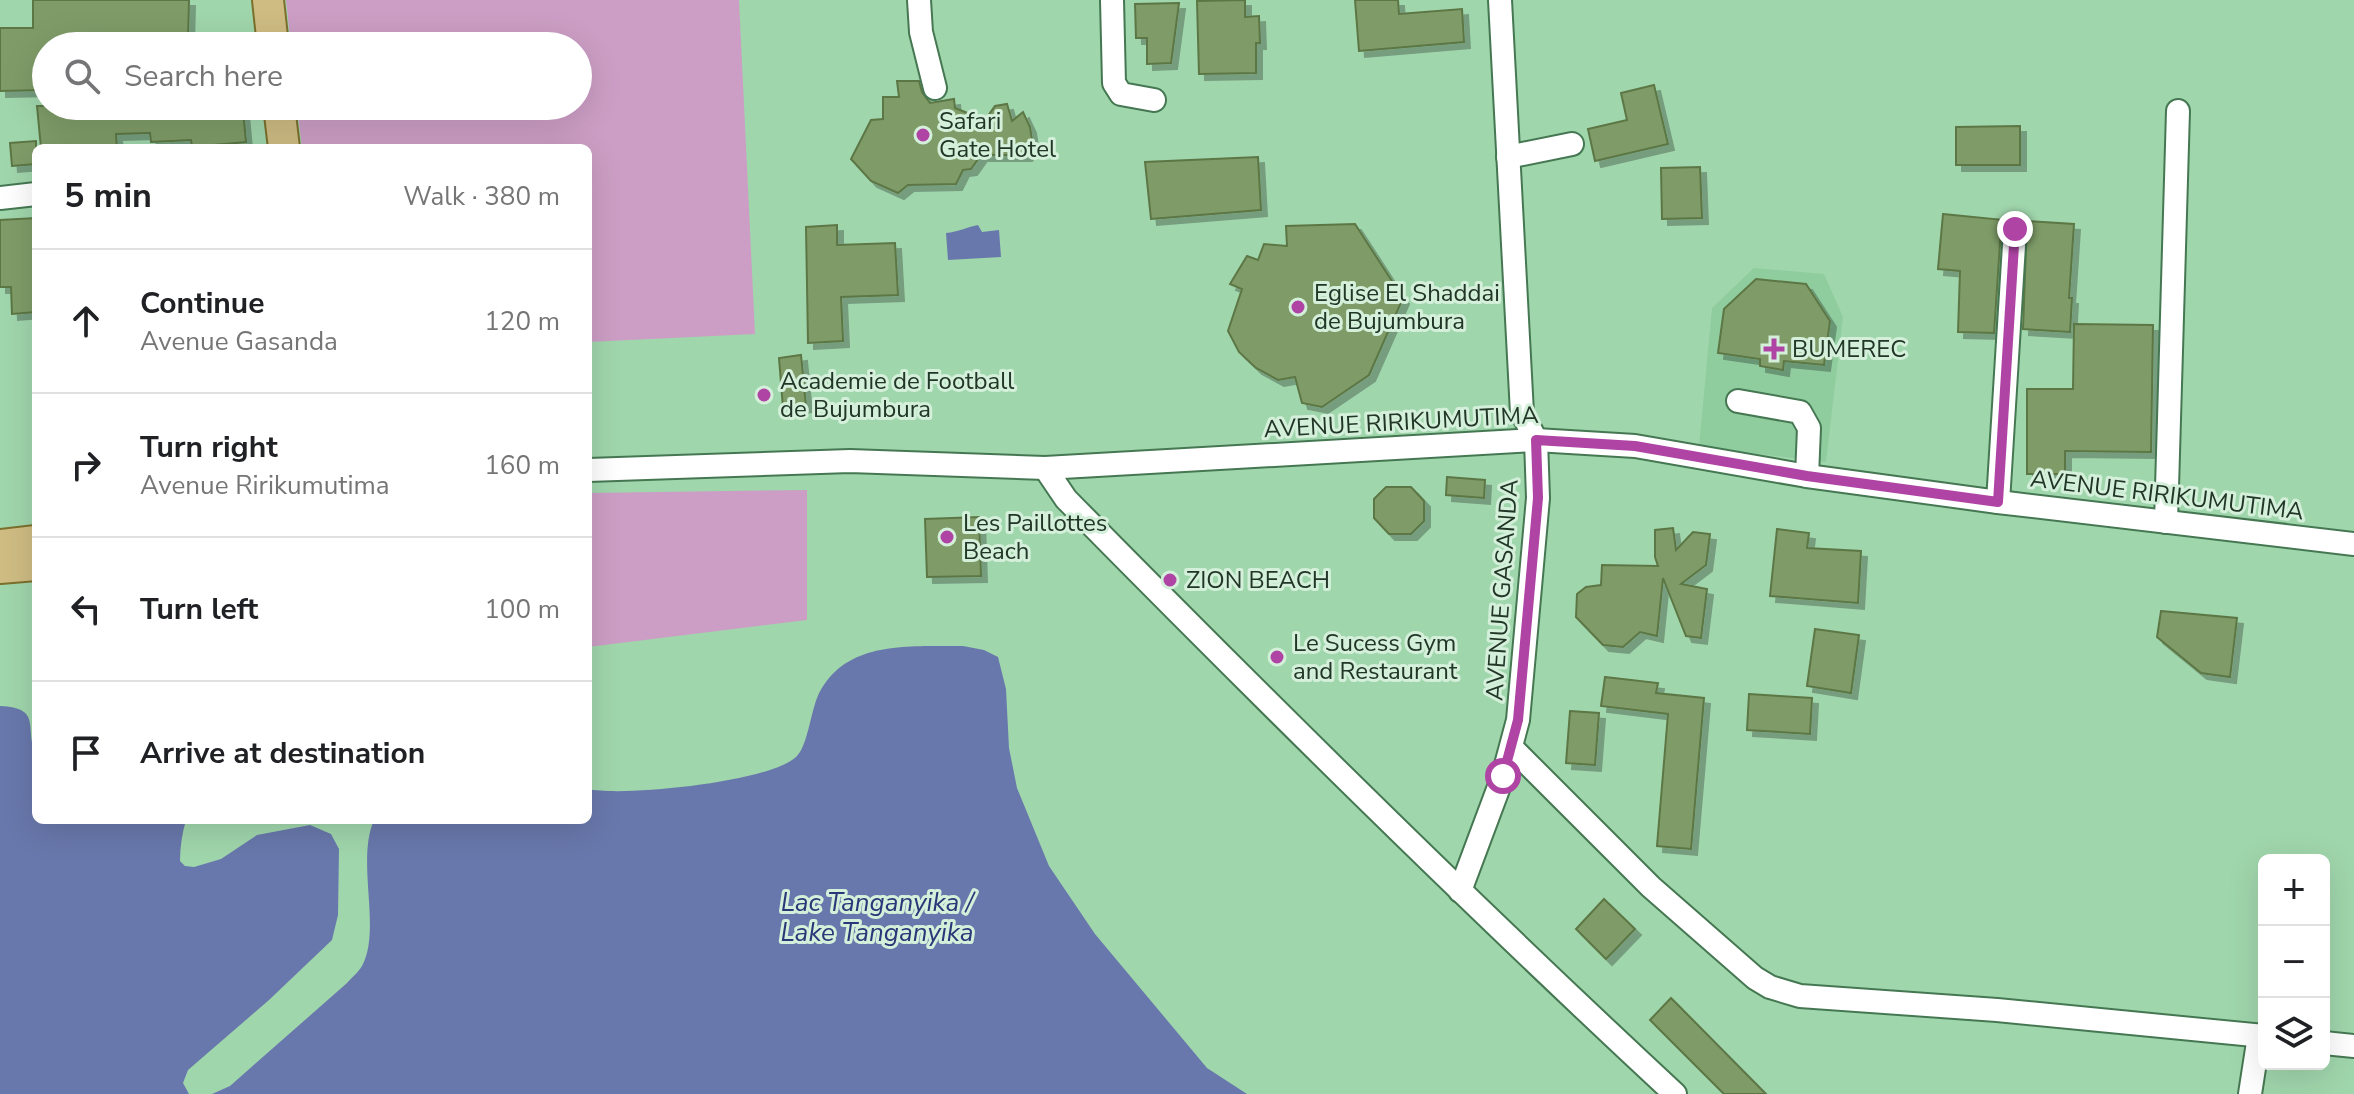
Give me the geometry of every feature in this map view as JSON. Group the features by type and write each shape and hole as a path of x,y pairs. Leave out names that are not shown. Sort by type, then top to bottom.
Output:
{"main road":[{"path":"249,0 252,32"},
{"path":"268,0 271,32"},
{"path":"260,120 263,144"},
{"path":"281,120 284,144"},
{"path":"0,545 32,541"},
{"path":"0,568 32,565"}],"street":[{"path":"919,0 921,32 935,88"},
{"path":"1112,0 1114,83 1121,94 1154,100"},
{"name":"AVENUE GASANDA","path":"1460,891 1512,748 1518,720 1538,498 1536,440 1522,413 1500,0"},
{"path":"2166,522 2178,111"},
{"path":"1508,157 1572,144"},
{"path":"0,198 32,194"},
{"path":"1998,502 2015,229"},
{"path":"1738,401 1800,412 1809,428 1807,476"},
{"name":"AVENUE RIRIKUMUTIMA","path":"592,470 850,461 1045,468 1536,440 1635,446 1807,476 2354,544"},
{"path":"1045,468 1066,499 1223,659 1460,891 1675,1094"},
{"path":"1512,748 1651,887 1755,978 1770,987 1800,996 1997,1010 2258,1036"},
{"path":"2330,1044 2354,1046"},
{"path":"2250,1094 2258,1052"}],"shaded area":[{"path":"286,0 739,0 755,334 592,342 592,144 302,144 299,120 592,120 592,32 289,32"},
{"name":"BUMEREC","path":"1754,268 1824,274 1843,317 1826,462 1699,447 1712,308"},
{"path":"807,490 807,620 592,647 592,493"}],"water":[{"path":"978,225 982,232 999,230 1001,257 948,260 946,233"},
{"name":"Lac Tanganyika / Lake Tanganyika","path":"963,646 984,650 998,657 1006,689 1009,748 1017,788 1049,866 1095,934 1207,1068 1247,1094 212,1094 230,1086 362,967 370,931 367,854 373,824 592,824 592,789 663,789 759,773 783,765 797,756 817,698 843,665 880,650"},
{"path":"0,706 22,711 30,721 32,824 185,824 180,861 185,866 194,867 221,859 257,835 310,825 331,834 339,849 338,915 332,940 188,1070 183,1083 189,1094 0,1094"}],"building":[{"path":"33,0 189,0 188,32 32,32 32,90 0,91 0,28 33,28"},
{"path":"1245,0 1245,17 1259,16 1260,43 1256,43 1256,73 1199,74 1197,1"},
{"path":"1355,0 1398,0 1399,14 1462,9 1464,42 1359,51"},
{"path":"1179,3 1171,63 1147,64 1147,38 1136,38 1135,4"},
{"path":"897,81 919,81 930,103 954,99 955,108 985,120 995,106 1007,104 1012,121 1023,112 1030,127 1033,147 1026,155 981,155 971,169 963,170 956,184 908,185 898,193 871,181 851,159 871,120 883,119 883,97 899,97"},
{"path":"1654,85 1668,144 1595,161 1588,129 1627,120 1621,93"},
{"path":"38,120 244,120 246,142 151,142 150,133 116,134 117,144 41,144"},
{"path":"2020,126 2020,165 1956,165 1956,127"},
{"path":"36,141 32,144 32,164 12,166 10,143"},
{"path":"1258,157 1261,210 1151,219 1145,162"},
{"path":"1700,167 1702,218 1662,219 1661,168"},
{"path":"1943,214 2004,220 1994,333 1958,332 1960,271 1938,269"},
{"path":"32,218 32,312 12,314 11,287 0,287 0,220"},
{"path":"2027,221 2074,224 2070,332 2023,329"},
{"path":"1355,224 1403,298 1369,375 1322,407 1302,403 1295,377 1278,380 1256,368 1239,352 1228,331 1242,289 1230,284 1247,256 1258,260 1264,244 1287,246 1286,226"},
{"path":"837,225 837,245 895,243 898,295 841,297 843,341 808,343 806,227"},
{"path":"1756,279 1806,284 1830,321 1824,365 1784,361 1783,370 1760,366 1760,359 1718,353 1724,309"},
{"path":"2074,324 2153,325 2151,452 2065,451 2065,474 2027,474 2027,389 2073,389"},
{"path":"801,355 806,406 783,408 779,358"},
{"path":"1447,477 1485,480 1484,498 1446,495"},
{"path":"1386,487 1411,487 1424,501 1424,521 1411,534 1389,534 1374,518 1374,499"},
{"path":"979,517 981,576 927,577 925,519"},
{"path":"1673,528 1676,550 1693,532 1710,534 1706,565 1681,584 1707,589 1701,638 1686,636 1663,578 1657,636 1640,632 1623,647 1603,645 1576,617 1577,594 1586,587 1601,585 1602,565 1658,566 1655,530"},
{"path":"1777,529 1809,533 1807,548 1861,551 1858,603 1770,596"},
{"path":"2161,611 2237,618 2230,677 2201,673 2157,637"},
{"path":"1815,629 1859,635 1851,693 1807,686"},
{"path":"1605,677 1658,683 1656,693 1704,698 1691,849 1657,846 1668,714 1601,706"},
{"path":"1749,694 1812,698 1810,734 1747,730"},
{"path":"1570,711 1599,713 1595,765 1566,763"},
{"path":"1604,899 1635,929 1606,959 1576,929"},
{"path":"1671,998 1766,1094 1724,1094 1650,1020"}],"place":[{"name":"Safari Gate Hotel","path":"923,135"},
{"name":"Eglise El Shaddai de Bujumbura","path":"1298,307"},
{"name":"BUMEREC","path":"1774,349"},
{"name":"Academie de Football de Bujumbura","path":"764,395"},
{"name":"Les Paillottes Beach","path":"947,537"},
{"name":"ZION BEACH","path":"1170,580"},
{"name":"Le Sucess Gym and Restaurant","path":"1277,657"}],"route":[{"path":"1503,776 1518,720 1538,498 1536,440 1635,446 1807,476 1998,502 2015,229"}]}
